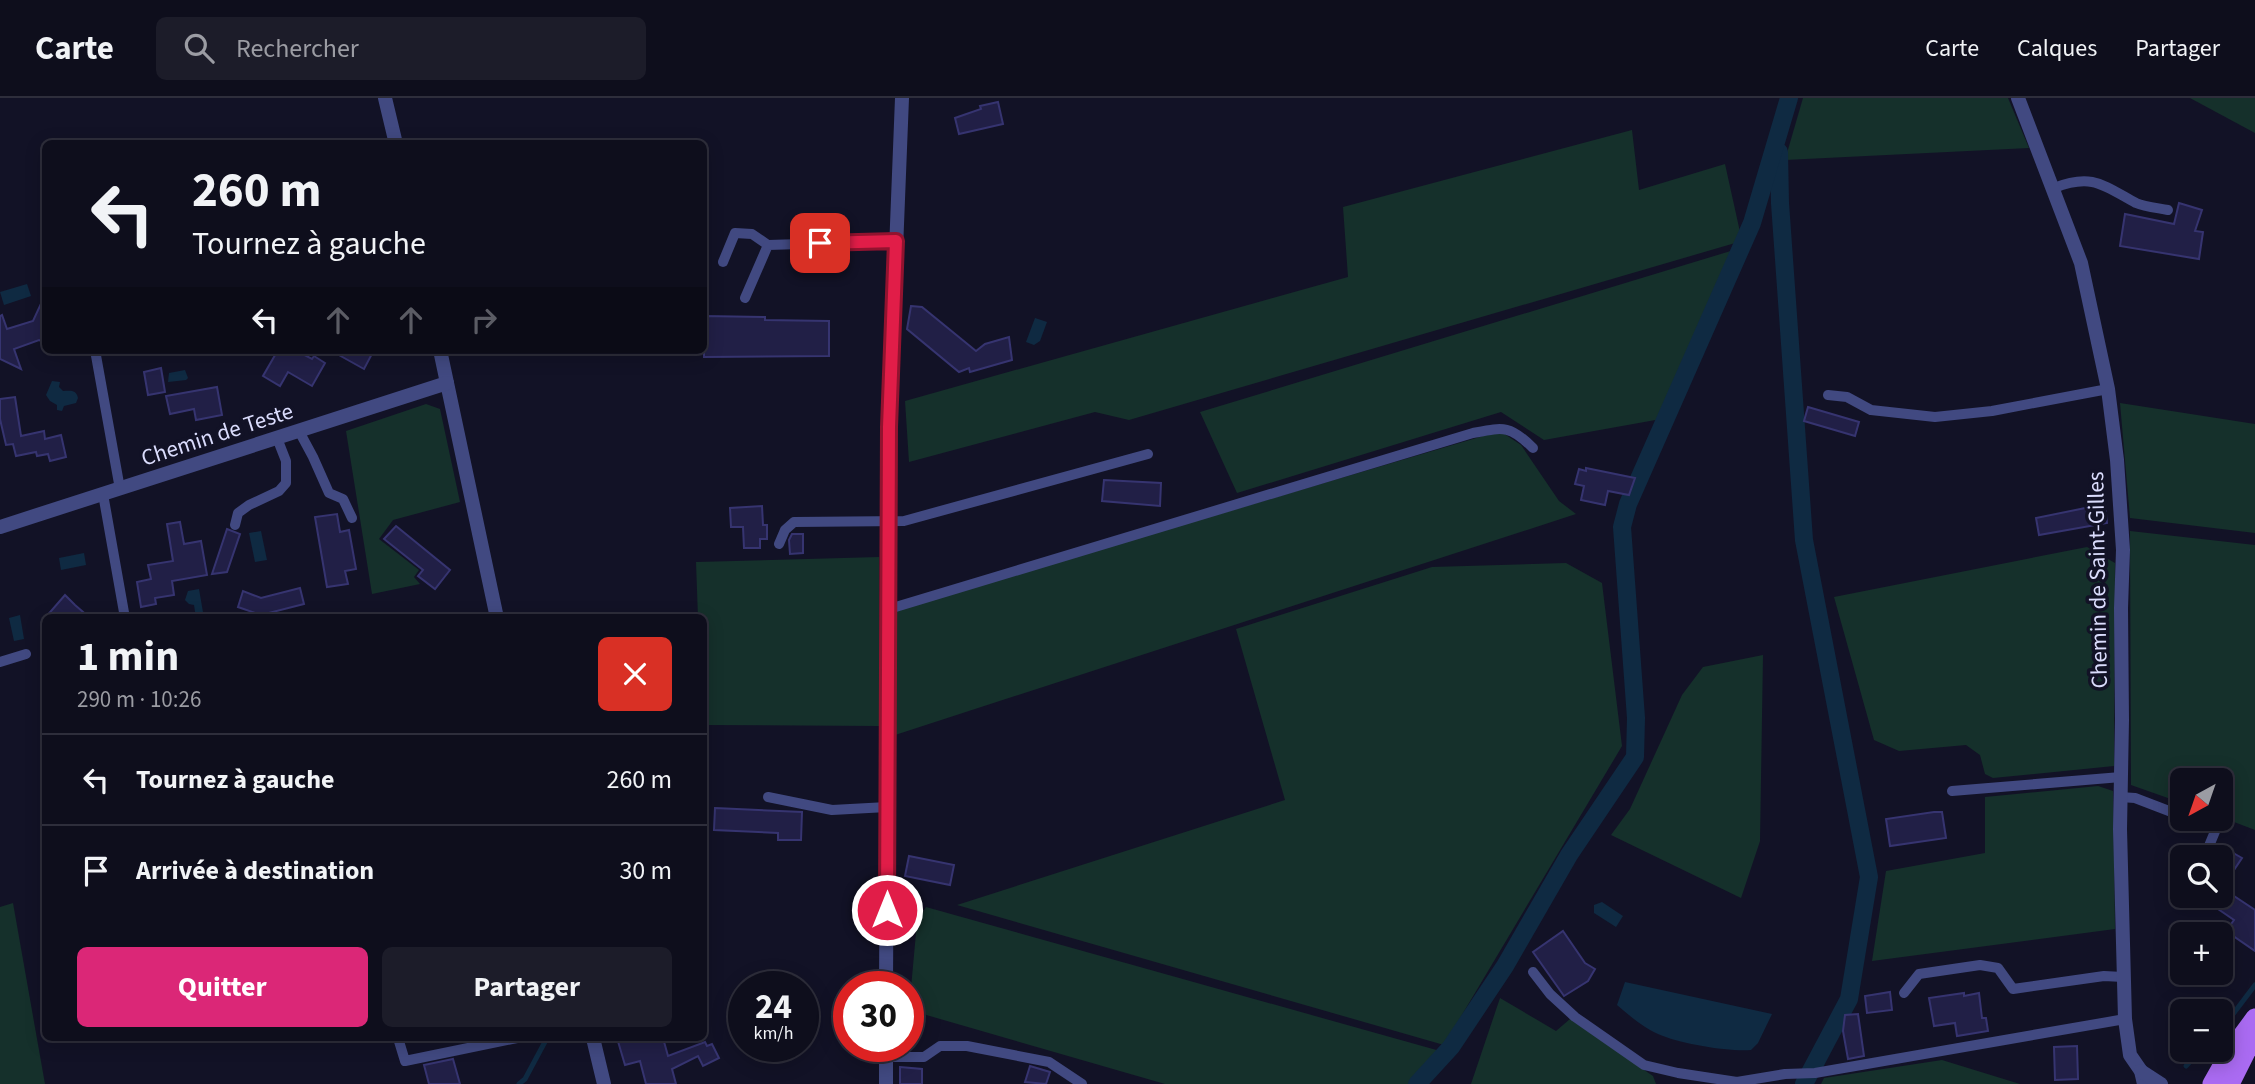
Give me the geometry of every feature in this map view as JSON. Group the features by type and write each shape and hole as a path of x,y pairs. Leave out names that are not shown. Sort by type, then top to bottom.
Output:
{"main road":[{"path":"2212,1084 2230,1052 2255,1018"},
{"path":"2230,1084 2255,1034"}],"street":[{"path":"385,98 395,140"},
{"path":"886,971 889,427 902,98"},
{"name":"Chemin de Saint-Gilles","path":"2018,98 2081,263 2108,389 2117,460 2123,551 2120,608 2120,797 2125,1019 2130,1055 2143,1078"},
{"path":"441,354 496,614"},
{"name":"Chemin de Teste","path":"0,527 447,383"},
{"path":"594,1041 604,1084"},
{"path":"886,1062 886,1084"},
{"path":"2143,1078 2161,1084"}],"lane":[{"path":"2054,188 2070,181 2085,179 2123,194 2138,204 2168,210"},
{"path":"723,262 735,233 752,233 768,245 896,241"},
{"path":"745,298 768,245"},
{"path":"96,354 120,489"},
{"path":"1828,395 1847,397 1871,411 1935,417 1992,411 2108,389"},
{"path":"888,609 1473,433 1501,427 1517,432 1533,448"},
{"path":"299,431 329,493 343,499 352,518"},
{"path":"235,525 238,513 279,491 286,482 286,461 277,438"},
{"path":"779,544 785,530 794,522 904,521 1148,454"},
{"path":"103,494 123,614"},
{"path":"0,662 26,654"},
{"path":"1952,791 2121,777"},
{"path":"768,797 832,810 887,807"},
{"path":"2120,797 2135,798 2170,811"},
{"path":"1904,993 1919,974 1980,965 1998,968 2013,989 2104,976 2123,977"},
{"path":"1533,972 1550,994 1575,1017 1644,1065 1737,1082 1784,1074 1815,1073 2125,1019"},
{"path":"399,1041 405,1061 502,1041"},
{"path":"924,1057 940,1046 967,1046 1049,1062 1083,1084"}],"green space":[{"path":"1803,98 2008,98 2029,148 1785,160"},
{"path":"2190,98 2255,98 2255,133"},
{"path":"1632,130 1639,190 1725,164 1742,241 1129,420 1095,412 909,462 905,401 1348,277 1343,207"},
{"path":"1734,250 1661,419 1544,440 1501,412 1237,493 1200,412"},
{"path":"2120,403 2255,424 2255,533 2130,518"},
{"path":"426,404 440,409 460,502 393,520 379,539 419,570 414,577 420,584 372,594 346,431"},
{"path":"1500,431 1521,445 1559,501 1576,514 892,736 895,610"},
{"path":"2130,531 2255,545 2255,830 2233,822 2233,768 2170,768 2170,799 2131,785"},
{"path":"2087,547 2115,563 2114,766 1993,778 1985,774 1980,755 1966,745 1899,751 1874,740 1834,597"},
{"path":"879,557 879,726 707,725 707,614 698,614 696,562"},
{"path":"1566,563 1602,583 1622,746 1444,1045 957,905 1285,800 1236,629 1432,567"},
{"path":"1763,655 1760,841 1741,898 1611,835 1630,809 1682,695 1703,667"},
{"path":"2098,786 2113,791 2115,929 1872,961 1886,871 1985,853 1985,797"},
{"path":"13,903 45,1084 0,1084 0,907"},
{"path":"926,907 1440,1051 1410,1084 1165,1084 924,1014 924,971 913,971 917,922"},
{"path":"1500,998 1556,1031 1570,1019 1653,1076 1656,1084 1471,1084"},
{"path":"1942,1060 2020,1084 1821,1084 1824,1078"}],"water":[{"path":"27,284 31,296 4,305 0,292"},
{"path":"1035,318 1047,322 1040,341 1034,345 1026,342"},
{"path":"185,370 188,378 186,380 168,382 169,373"},
{"path":"52,381 60,382 59,387 63,391 76,393 76,403 64,406 62,411 57,410 57,405 46,395"},
{"path":"261,531 267,560 255,562 249,533"},
{"path":"84,553 86,565 61,570 59,558"},
{"path":"199,589 203,614 195,614 194,605 185,600 188,591"},
{"path":"20,615 24,639 14,641 9,618"},
{"path":"1602,902 1623,916 1616,927 1594,913 1594,905"},
{"path":"1625,982 1772,1014 1758,1043 1751,1050 1694,1044 1651,1030 1617,1005"}],"building":[{"path":"998,102 1003,124 959,134 955,118 981,109 980,106"},
{"path":"2179,203 2202,210 2195,231 2203,232 2199,259 2120,246 2125,214 2174,224"},
{"path":"42,302 42,341 14,349 21,369 0,359 0,316 2,315 7,329 33,321"},
{"path":"911,306 922,307 976,351 985,344 1009,337 1012,360 970,372 969,368 959,372 907,329"},
{"path":"707,316 829,321 829,356 704,357 704,354 707,354"},
{"path":"276,354 303,354 312,359 314,356 325,363 312,386 288,372 280,386 263,376"},
{"path":"337,354 372,354 364,369"},
{"path":"161,368 165,392 148,395 144,372"},
{"path":"217,387 222,415 196,420 194,409 170,414 166,396"},
{"path":"15,397 21,436 44,431 45,439 61,435 66,457 50,461 48,454 37,456 36,452 16,456 13,444 6,445 0,419 0,399"},
{"path":"1808,407 1859,422 1855,436 1804,421"},
{"path":"1586,468 1635,478 1629,495 1608,491 1605,505 1581,500 1584,486 1575,484 1579,469 1586,471"},
{"path":"1104,480 1161,483 1160,506 1102,501"},
{"path":"2105,504 2107,523 2039,535 2036,518"},
{"path":"762,506 767,539 760,539 760,548 744,548 743,527 731,527 730,508"},
{"path":"337,514 340,532 349,530 356,569 345,571 348,584 327,587 315,517"},
{"path":"180,522 184,544 201,541 207,575 172,581 174,595 155,598 156,604 141,607 137,582 151,579 148,565 173,561 167,524"},
{"path":"396,526 450,570 435,589 418,576 423,570 384,539"},
{"path":"227,529 240,534 227,572 212,574"},
{"path":"792,534 803,534 803,553 790,554 789,540"},
{"path":"300,588 304,604 265,614 238,607 243,591 261,598"},
{"path":"65,595 85,614 48,614"},
{"path":"715,808 802,812 801,840 778,840 778,833 714,830"},
{"path":"1942,812 1946,838 1890,846 1886,819"},
{"path":"2233,853 2242,858 2233,872"},
{"path":"909,856 954,865 950,885 905,876"},
{"path":"2233,895 2255,910 2255,951 2233,936 2234,920 2216,908 2233,908"},
{"path":"1563,931 1585,963 1595,969 1588,981 1564,996 1533,952"},
{"path":"1890,992 1892,1010 1867,1013 1865,996"},
{"path":"1964,993 1964,996 1979,993 1982,1018 1986,1018 1988,1031 1957,1036 1955,1023 1934,1026 1929,998"},
{"path":"1858,1014 1864,1056 1848,1059 1843,1031 1845,1015"},
{"path":"618,1041 664,1041 668,1056 705,1042 707,1046 712,1044 719,1058 703,1066 698,1056 672,1069 676,1084 646,1084 640,1061 625,1065"},
{"path":"2077,1046 2078,1079 2055,1080 2054,1047"},
{"path":"453,1059 460,1084 429,1084 424,1065"},
{"path":"1030,1066 1050,1072 1046,1084 1025,1082"},
{"path":"900,1067 922,1069 922,1084 900,1084"}],"waterway":[{"path":"1417,1084 1451,1047 1505,966 1569,855 1635,757 1636,718 1622,527 1628,504 1752,223 1789,98"},
{"path":"1779,152 1780,203 1804,540 1869,877 1849,999 1804,1084"},
{"path":"2233,1014 2255,985"},
{"path":"519,1084 525,1079 545,1041"},
{"path":"2186,1066 2190,1062"}],"route":[{"path":"820,243 896,241 889,427 887,910"}]}
